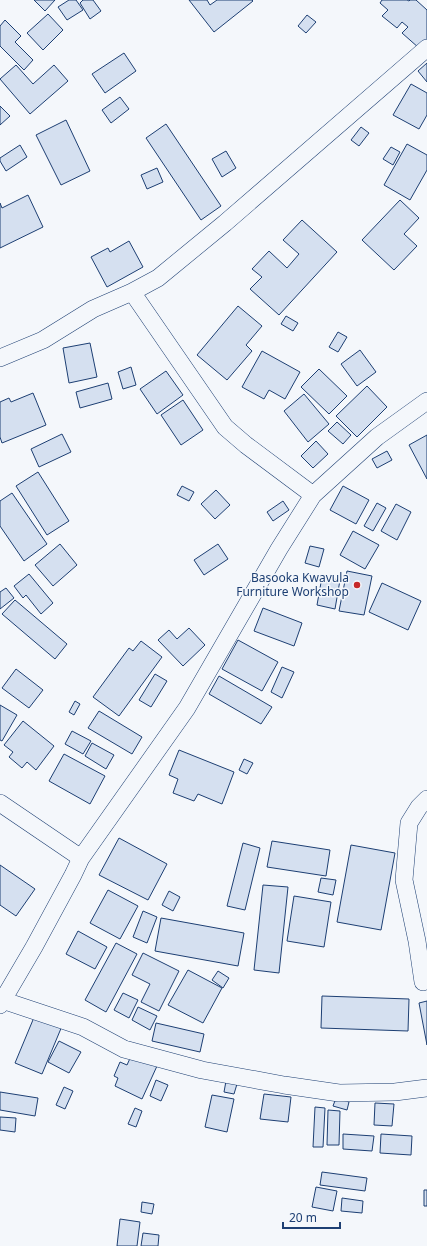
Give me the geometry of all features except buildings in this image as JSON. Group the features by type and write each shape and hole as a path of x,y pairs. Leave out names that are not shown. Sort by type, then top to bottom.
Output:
{"street":[{"path":"0,358 43,340 93,309 132,292 158,278 225,223 427,48"},
{"path":"132,292 225,427 246,445 313,495"},
{"path":"427,401 377,437 313,495 278,549 188,708 81,858 34,948 1,1003 83,1027 124,1049 202,1070 284,1085 339,1093 394,1092 427,1088"},
{"path":"423,982 417,941 404,880 409,823 419,807 427,799"},
{"path":"0,803 81,858"}],"place":[{"name":"Basooka Kwavula Furniture Workshop","path":"357,585"}]}
